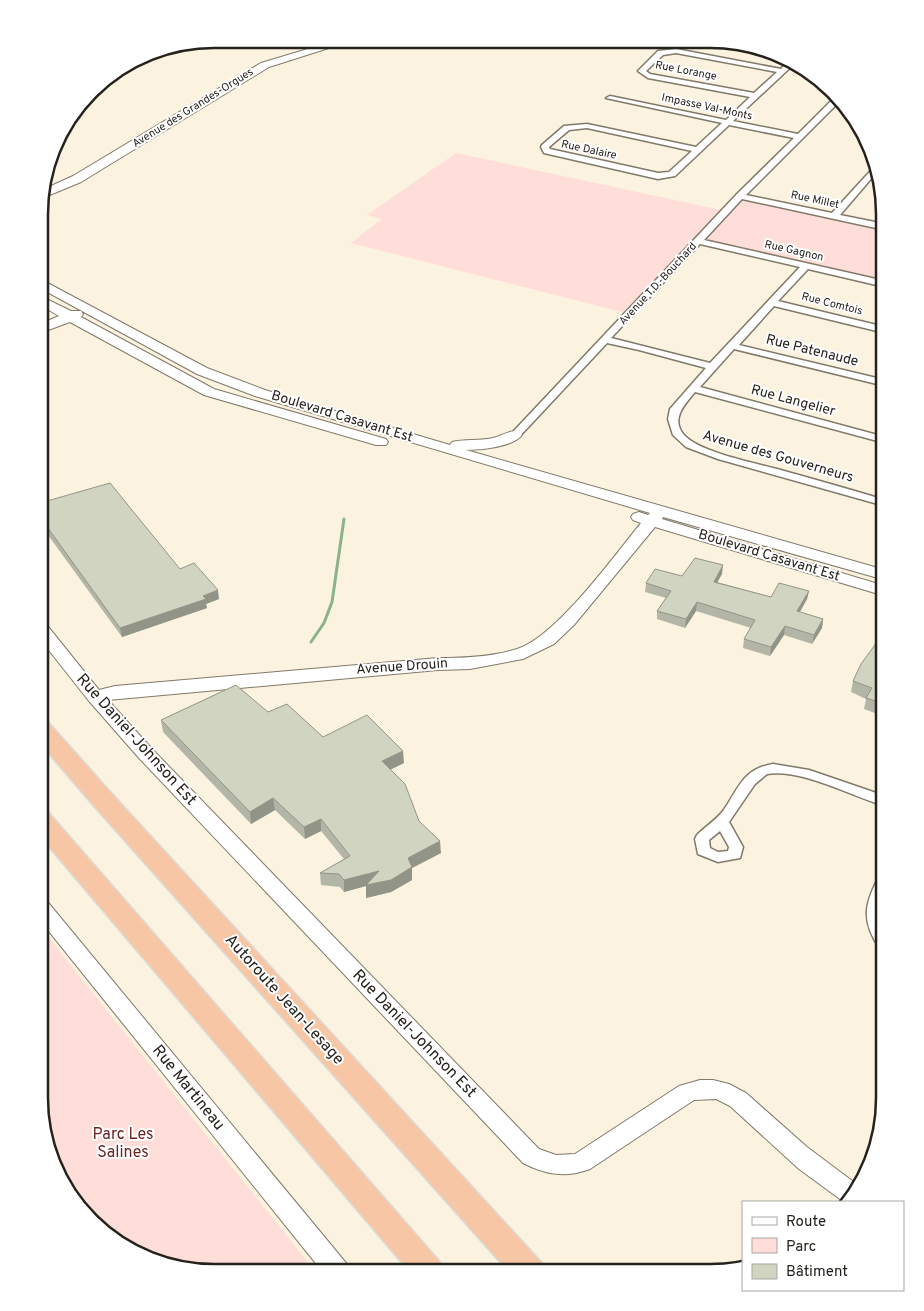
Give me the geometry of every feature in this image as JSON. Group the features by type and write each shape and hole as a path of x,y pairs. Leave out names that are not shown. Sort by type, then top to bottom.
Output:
{"highway":[{"name":"Autoroute Jean-Lesage","path":"48,736 117,816 523,1264"},
{"path":"48,829 421,1264"}],"street":[{"name":"Avenue des Grandes-Orgues","path":"49,191 77,179 265,65 322,48"},
{"name":"Rue Lorange","path":"755,96 648,76 642,71 661,53 676,51 782,71"},
{"path":"698,150 787,67"},
{"name":"Impasse Val-Monts","path":"610,98 799,138"},
{"name":"Avenue T.D.-Bouchard","path":"486,466 740,196 834,103"},
{"name":"Rue Dalaire","path":"587,126 698,150 672,174 658,176 556,154 547,151 545,147 566,128 587,126"},
{"path":"834,216 872,173"},
{"name":"Rue Millet","path":"740,196 876,225"},
{"name":"Rue Gagnon","path":"698,241 876,282"},
{"name":"Avenue des Gouverneurs","path":"806,266 693,388 675,409 673,419 678,435 690,445 722,457 876,500"},
{"name":"Boulevard Casavant Est","path":"48,287 202,370 260,393 430,444 486,466"},
{"name":"Rue Comtois","path":"773,303 876,328"},
{"name":"Boulevard Casavant Est","path":"48,304 209,392 486,466 656,516 876,588"},
{"path":"48,326 88,308"},
{"path":"604,340 640,347 713,367"},
{"name":"Rue Patenaude","path":"732,346 876,381"},
{"name":"Rue Langelier","path":"693,388 876,438"},
{"path":"430,444 475,446 495,443 515,435"},
{"name":"Boulevard Casavant Est","path":"656,516 876,573"},
{"name":"Avenue Drouin","path":"95,697 115,692 438,664 470,663 523,654 548,640 568,621 656,516"},
{"name":"Rue Daniel-Johnson Est","path":"48,638 95,697 215,827 531,1156 556,1166 570,1166 582,1162 687,1094 711,1089 732,1096 816,1169 848,1192"},
{"path":"722,821 749,781 763,770 775,768 801,773 876,798"},
{"path":"876,896 873,923 876,930"},
{"name":"Rue Martineau","path":"48,916 331,1264"}],"green space":[{"path":"456,153 726,211 740,196 876,225 876,281 698,241 630,314 351,243 382,219 367,215"},
{"name":"Parc Les Salines","path":"48,936 309,1264 213,1264 170,1258 130,1241 112,1229 82,1199 70,1181 56,1151 49,1119"}],"building":[{"path":"110,483 180,569 194,563 218,590 203,596 206,599 120,628 48,528 48,501"},
{"path":"695,558 723,565 714,582 771,597 779,583 809,591 797,611 823,619 814,635 785,626 771,647 744,639 755,620 697,602 686,619 657,611 671,591 646,583 655,569 682,576"},
{"path":"876,643 876,701 866,698 872,688 853,681 861,664"},
{"path":"236,685 268,712 287,704 323,737 367,715 403,751 382,761 405,784 419,821 440,841 408,858 412,867 391,880 366,885 379,871 344,880 339,874 320,873 350,856 321,819 304,827 273,798 250,812 161,720"}],"waterway":[{"path":"311,642 324,623 332,602 344,519"}]}
